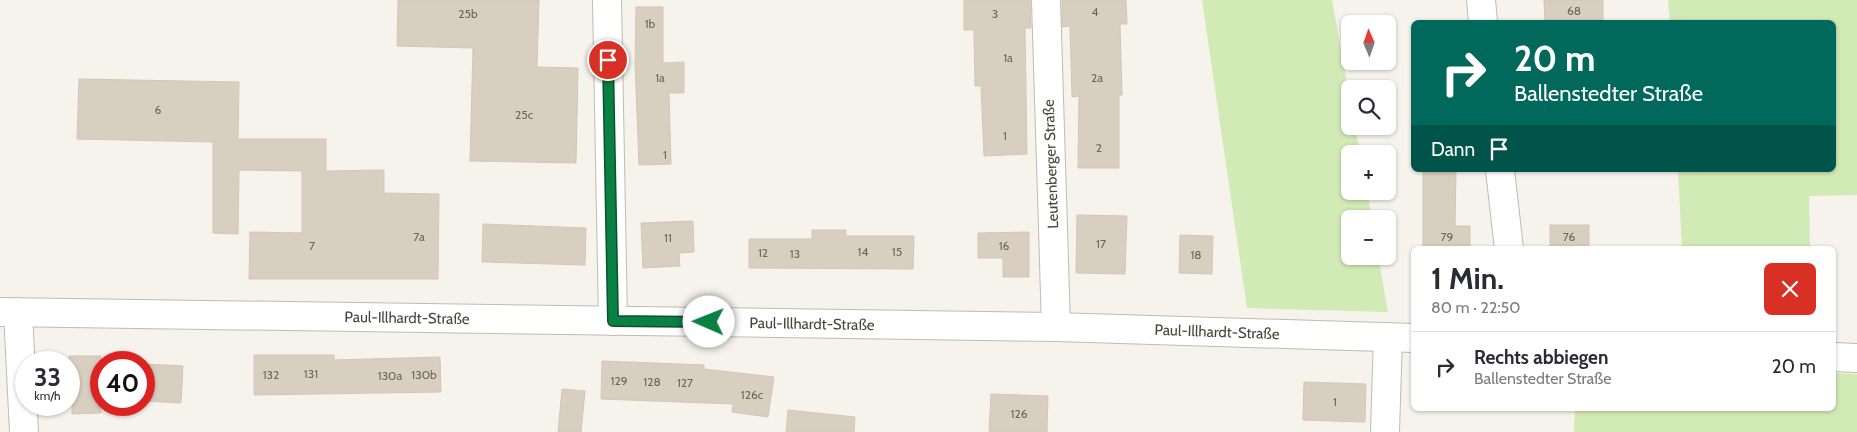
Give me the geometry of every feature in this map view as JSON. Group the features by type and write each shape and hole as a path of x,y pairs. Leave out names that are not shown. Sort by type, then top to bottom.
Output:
{"street":[{"path":"607,0 613,321"},
{"name":"Leutenberger Straße","path":"1046,0 1056,327"},
{"path":"1481,0 1483,20"},
{"path":"1500,172 1509,246"},
{"path":"9,312 24,432"},
{"name":"Paul-Illhardt-Straße","path":"9,312 1056,327 1401,338"},
{"path":"1385,432 1401,338"},
{"path":"1836,357 1857,358"}],"green space":[{"path":"1202,0 1332,0 1341,50 1341,70 1345,70 1346,80 1341,80 1341,135 1357,135 1358,145 1341,145 1341,200 1369,200 1370,210 1341,210 1341,265 1380,265 1388,312 1247,308"},
{"path":"1668,0 1857,0 1857,195 1809,196 1810,246 1682,246 1678,172 1836,172 1836,20 1670,20"},
{"path":"1836,373 1857,374 1857,432 1574,432 1575,411 1836,411"}],"building":[{"path":"398,0 539,0 537,67 578,68 576,163 470,161 473,48 397,46"},
{"path":"964,0 1030,0 1031,28 1025,28 1027,154 984,156 981,86 975,86 974,30 964,30"},
{"path":"1062,0 1126,0 1127,24 1120,24 1122,95 1119,95 1119,168 1078,168 1079,96 1072,97 1070,26 1062,27"},
{"path":"1544,0 1603,0 1603,20 1545,20"},
{"path":"636,7 663,7 663,63 684,62 684,93 669,93 671,164 639,165 635,63"},
{"path":"79,79 239,82 238,139 326,139 326,171 384,170 384,193 439,194 438,279 249,279 250,232 302,233 302,171 239,170 238,234 213,233 213,142 77,139"},
{"path":"1423,172 1456,172 1455,226 1470,226 1470,246 1423,246"},
{"path":"1077,215 1127,216 1125,274 1076,273"},
{"path":"693,221 694,252 679,253 680,266 643,268 641,223"},
{"path":"483,224 586,228 585,265 482,262"},
{"path":"1550,225 1589,225 1589,246 1550,246"},
{"path":"812,230 846,230 846,236 914,236 913,269 749,268 749,239 812,239"},
{"path":"1029,232 1029,277 1003,277 1003,258 978,258 978,233"},
{"path":"1180,235 1213,236 1212,274 1179,273"},
{"path":"254,355 334,355 334,360 440,357 441,392 254,395"},
{"path":"80,356 90,356 90,413 80,414"},
{"path":"602,361 704,365 704,369 774,377 768,417 732,412 733,404 601,399"},
{"path":"155,365 183,366 181,403 155,402"},
{"path":"1304,382 1366,384 1365,422 1303,420"},
{"path":"562,389 585,391 581,432 558,432"},
{"path":"991,394 1048,396 1047,432 989,432"},
{"path":"788,410 855,417 854,432 786,432"}],"route":[{"path":"608,60 613,321 709,322"}]}
